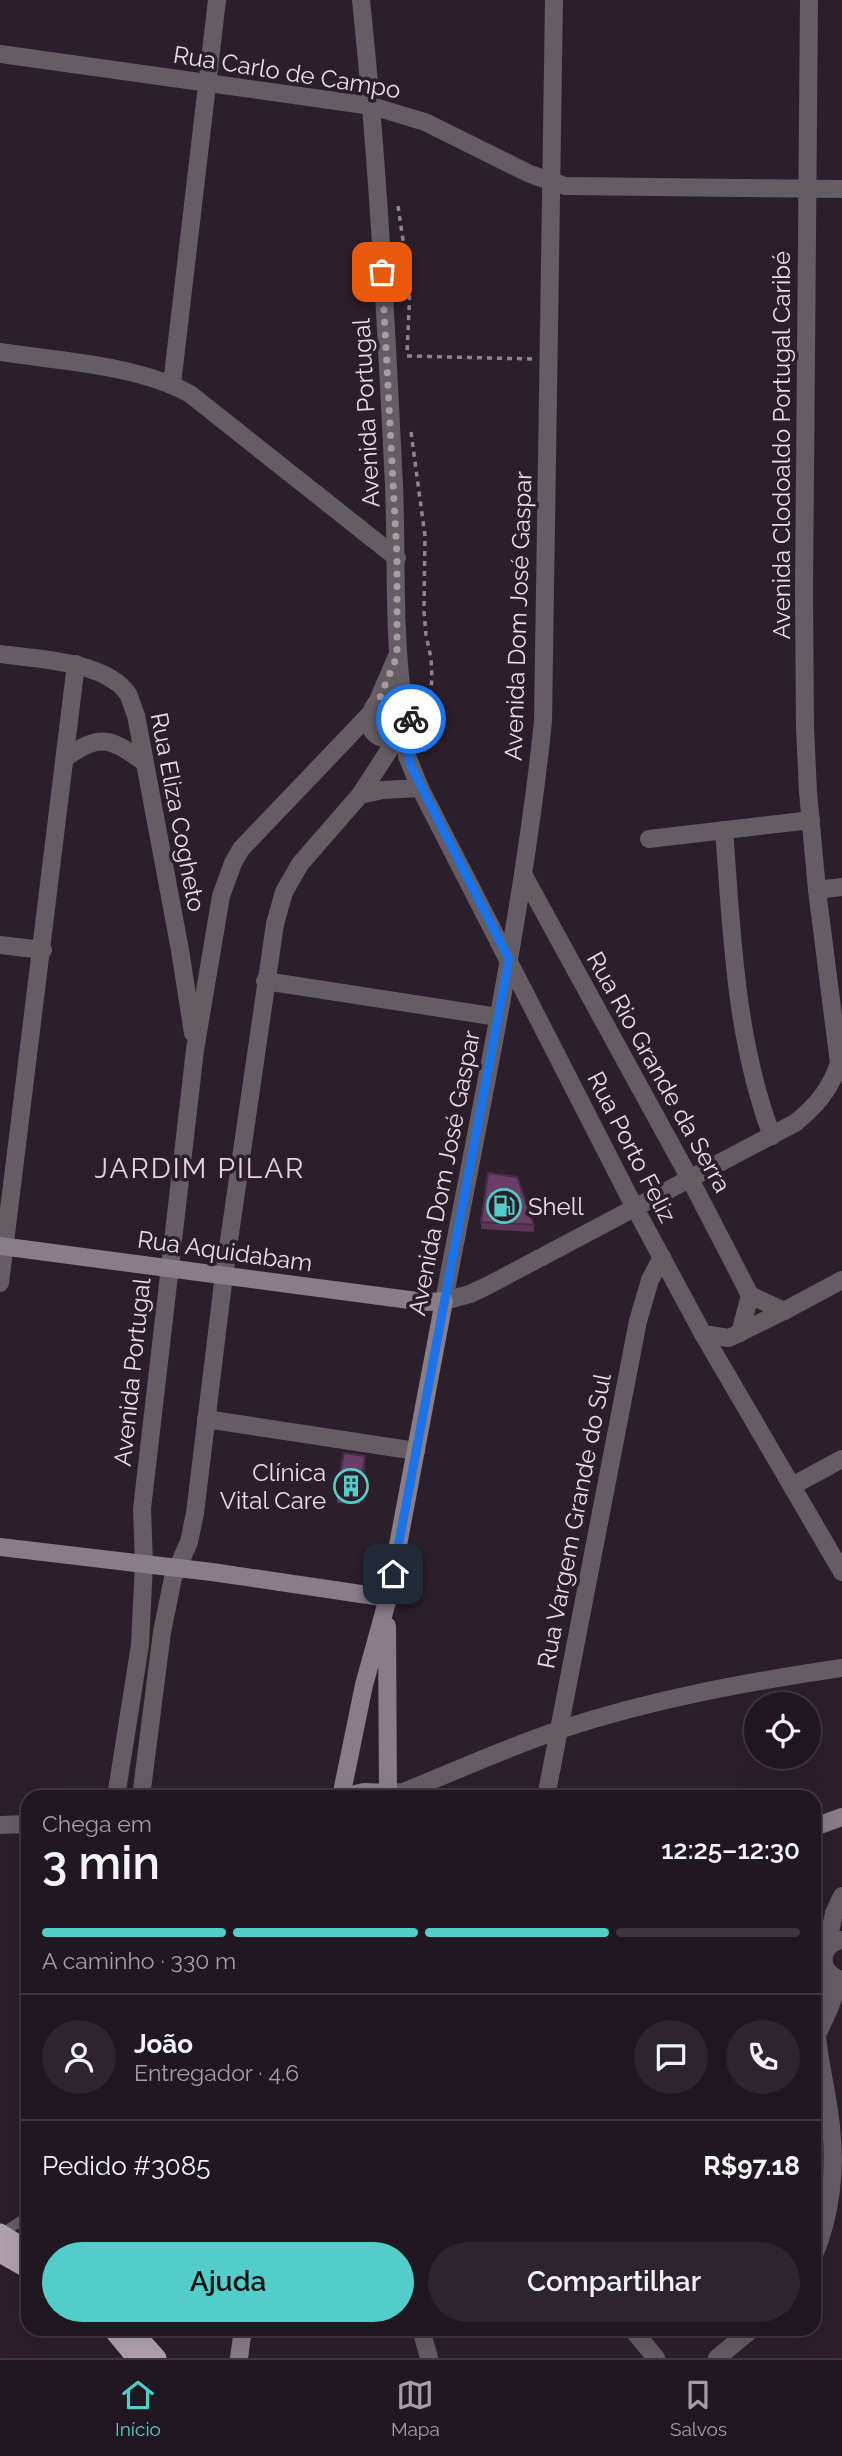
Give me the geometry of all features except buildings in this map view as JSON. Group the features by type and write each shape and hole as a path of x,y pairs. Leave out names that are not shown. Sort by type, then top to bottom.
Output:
{"highway":[{"path":"117,2336 136,2358"},
{"path":"137,2336 157,2358"}],"main road":[{"name":"Rua Aquidabam","path":"2,1247 425,1302 444,1301"},
{"name":"Avenida Dom José Gaspar","path":"388,1598 444,1301"},
{"path":"0,1547 177,1567 388,1598"},
{"path":"388,1598 388,1790"},
{"path":"342,1790 365,1685 388,1598"},
{"path":"821,1824 842,1817"},
{"path":"229,2358 241,2343"}],"street":[{"path":"172,384 217,0"},
{"name":"Avenida Portugal","path":"361,0 372,106 397,558 397,656 403,702"},
{"name":"Avenida Dom José Gaspar","path":"444,1301 509,959 538,768 545,688 554,0"},
{"name":"Avenida Clodoaldo Portugal Caribé","path":"808,0 805,727 817,890 840,1053"},
{"name":"Rua Carlo de Campo","path":"0,54 372,106 425,122 530,174 565,186 842,189"},
{"path":"0,352 143,374 172,384 190,394 397,558"},
{"name":"Rua Eliza Cogheto","path":"0,654 76,664 111,679 127,694 135,715 145,763 180,950 195,1050"},
{"name":"Avenida Portugal","path":"117,1790 137,1679 144,1563 142,1509 168,1267 195,1050 221,896 240,849 374,707 397,656"},
{"path":"0,1283 2,1247 43,950 76,664"},
{"path":"142,1790 162,1632 177,1567 192,1530 224,1275 275,924 284,892 300,864 360,794 401,735 411,717 409,709 396,698 374,707 369,723 373,731 380,737 389,739 401,735"},
{"name":"Rua Porto Feliz","path":"401,735 420,788 635,1208 725,1374 842,1572"},
{"path":"65,758 85,744 96,741 123,747 145,763"},
{"path":"360,794 420,788"},
{"path":"649,839 811,820"},
{"path":"724,830 736,987 745,1045 754,1083 772,1136"},
{"name":"Rua Rio Grande da Serra","path":"523,874 690,1179 750,1295"},
{"path":"817,890 842,887"},
{"path":"0,945 43,950"},
{"name":"Rua Eliza Cogheto","path":"180,950 199,963 209,965"},
{"path":"265,981 498,1017"},
{"path":"444,1301 470,1294 795,1124 812,1110 825,1094 835,1077 840,1053"},
{"name":"Rua Vargem Grande do Sul","path":"547,1790 638,1321 650,1280 662,1257"},
{"path":"703,1334 735,1336 842,1280"},
{"path":"725,1374 750,1295 784,1311"},
{"path":"206,1419 416,1451"},
{"path":"792,1486 842,1459"},
{"path":"408,1790 559,1730 690,1694 842,1668"},
{"path":"0,1825 21,1824"},
{"path":"821,1978 824,1953 834,1944 834,1913 842,1896"},
{"path":"821,2026 841,1980 832,1977 824,1967"},
{"path":"821,2061 833,2155 830,2197 821,2233"},
{"path":"423,2336 429,2358"},
{"path":"638,2336 655,2357"},
{"path":"717,2358 744,2336"}],"lane":[{"path":"10,2247 21,2228"}],"path":[{"path":"396,197 410,288 407,367"},
{"path":"407,356 549,359"},
{"path":"410,425 425,536 424,611 432,679 427,719"}],"shaded area":[{"path":"821,2137 828,2171 821,2194"}],"way so far":[{"path":"382,272 397,558 397,656 379,700 387,697 403,702 409,709 411,719"}],"place":[{"name":"Shell","path":"504,1206"},
{"name":"Clínica Vital Care","path":"351,1486"}],"district":[{"name":"JARDIM PILAR","path":"200,1168"}],"route":[{"path":"393,1574 509,959 411,766 407,756 405,733 411,719"}]}
